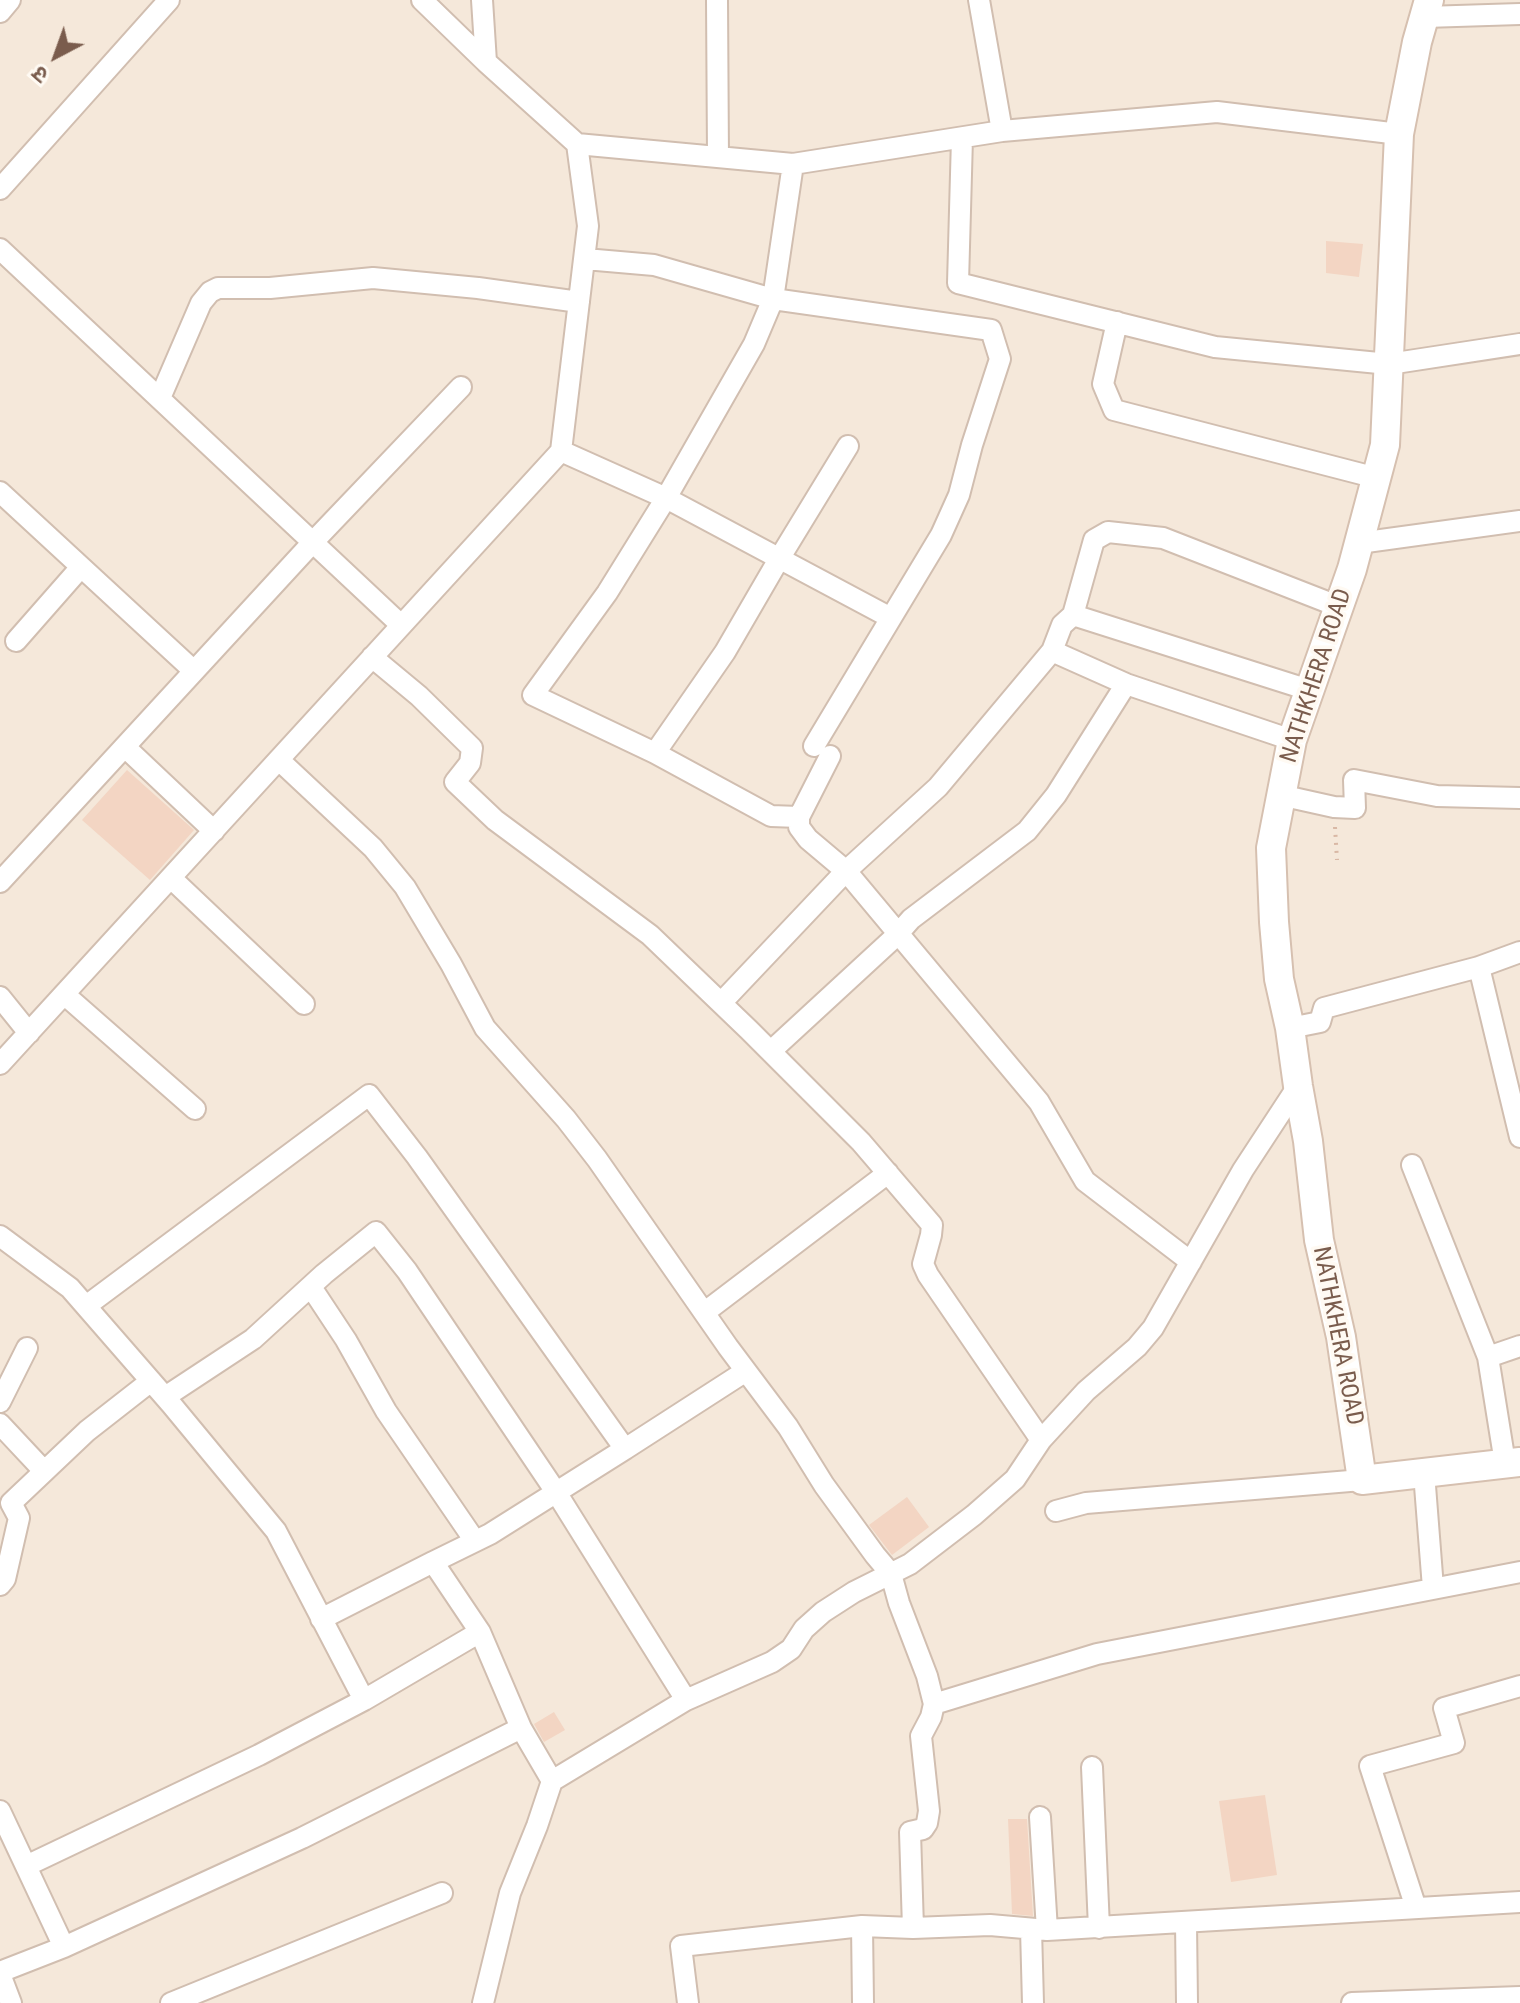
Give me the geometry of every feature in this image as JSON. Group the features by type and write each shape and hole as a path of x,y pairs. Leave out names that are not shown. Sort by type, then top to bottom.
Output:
{"street":[{"path":"0,12 10,0"},
{"path":"0,189 169,0"},
{"path":"422,0 577,144 793,164 1002,131 1217,112 1399,134"},
{"path":"482,0 486,62"},
{"path":"717,0 718,157"},
{"path":"979,0 1002,131"},
{"path":"1427,8 1520,14"},
{"name":"NATHKHERA ROAD","path":"1362,1480 1341,1337 1319,1240 1308,1141 1279,979 1271,848 1292,740 1340,607 1385,445 1399,134 1427,8"},
{"path":"962,138 958,283 1215,347 1389,364 1520,344"},
{"path":"0,1064 561,451 588,226 577,144"},
{"path":"793,164 773,299 754,344 666,498 607,593 533,695 655,753 771,816 799,817"},
{"path":"0,249 401,625"},
{"path":"585,259 654,265 773,299 991,330 1000,359 959,495 941,535 891,618 822,751 799,817 799,827 808,839 846,871 1039,1102 1085,1181 1191,1262"},
{"path":"160,398 201,303 218,288 270,288 373,278 579,302"},
{"path":"1117,322 1103,384 1114,410 1377,478"},
{"path":"0,882 313,542 461,387"},
{"path":"655,753 725,652 848,446"},
{"path":"561,451 666,498 891,618"},
{"path":"0,492 194,671"},
{"path":"1359,543 1520,521"},
{"path":"721,1003 846,871 938,787 1052,651 1062,625 1073,615 1094,540 1108,532 1163,538 1340,607"},
{"path":"16,641 81,567"},
{"path":"1073,615 1309,690"},
{"path":"1052,651 1126,684 1292,740"},
{"path":"372,657 419,696 472,748 470,763 455,782 495,820 650,935 771,1051 888,1173 932,1225 923,1264 928,1275 1041,1440"},
{"path":"771,1051 911,919 1027,831 1056,795 1126,684"},
{"path":"125,747 214,831"},
{"path":"279,760 373,848 405,887 485,1028 566,1119 597,1159 788,1427 824,1485 891,1574 934,1704 921,1736 929,1811 927,1823 923,1829 910,1832 913,1928"},
{"path":"1280,795 1334,807 1355,808 1354,780 1437,796 1520,798"},
{"path":"171,878 304,1004"},
{"path":"1290,1028 1320,1022 1324,1008 1479,967 1520,952"},
{"path":"1479,967 1520,1137"},
{"path":"64,994 195,1109"},
{"path":"0,997 29,1033"},
{"path":"483,2003 510,1893 552,1781 686,1700 772,1662 791,1649 804,1629 823,1612 942,1541 1015,1479 1041,1440 1086,1391 1137,1347 1153,1328 1243,1170 1298,1086"},
{"path":"86,1306 369,1095 417,1157 625,1449"},
{"path":"1056,1511 1086,1503 1362,1480 1512,1462 1488,1357 1412,1165"},
{"path":"705,1312 888,1173"},
{"path":"0,1585 5,1579 19,1518 11,1503 44,1471 87,1431 253,1339 376,1232 407,1271 556,1492 686,1700"},
{"path":"0,1236 70,1288 276,1531 364,1700"},
{"path":"311,1287 346,1340 386,1411 475,1541"},
{"path":"1488,1357 1520,1346"},
{"path":"0,1402 27,1348"},
{"path":"321,1619 490,1534 746,1371"},
{"path":"0,1424 44,1471"},
{"path":"1424,1473 1433,1588"},
{"path":"433,1562 480,1632 521,1728 552,1781"},
{"path":"934,1704 1097,1654 1520,1572"},
{"path":"26,1866 259,1755 364,1700 480,1632"},
{"path":"1416,1908 1370,1766 1454,1743 1444,1708 1520,1686"},
{"path":"11,2003 0,1973 302,1838 521,1728"},
{"path":"1092,1767 1099,1928"},
{"path":"0,1811 64,1947"},
{"path":"1033,2003 1039,1930 1040,1817"},
{"path":"171,2003 196,1998 442,1893"},
{"path":"688,2003 681,1946 862,1926 990,1925 1039,1930 1099,1928 1520,1902"},
{"path":"1186,1923 1187,2003"},
{"path":"862,1926 863,2003"},
{"path":"1352,2003 1520,1997"}],"path":[{"path":"1334,807 1337,860"}],"shaded area":[{"path":"0,0 1520,0 1520,2003 0,2003"}],"building":[{"path":"1326,241 1363,244 1359,277 1326,273"},
{"path":"127,770 194,830 150,880 82,820"},
{"path":"907,1497 929,1527 892,1555 869,1525"},
{"path":"554,1712 565,1730 544,1742 534,1724"},
{"path":"1265,1795 1277,1875 1231,1882 1219,1801"},
{"path":"1008,1819 1027,1819 1033,1916 1012,1914"}]}
